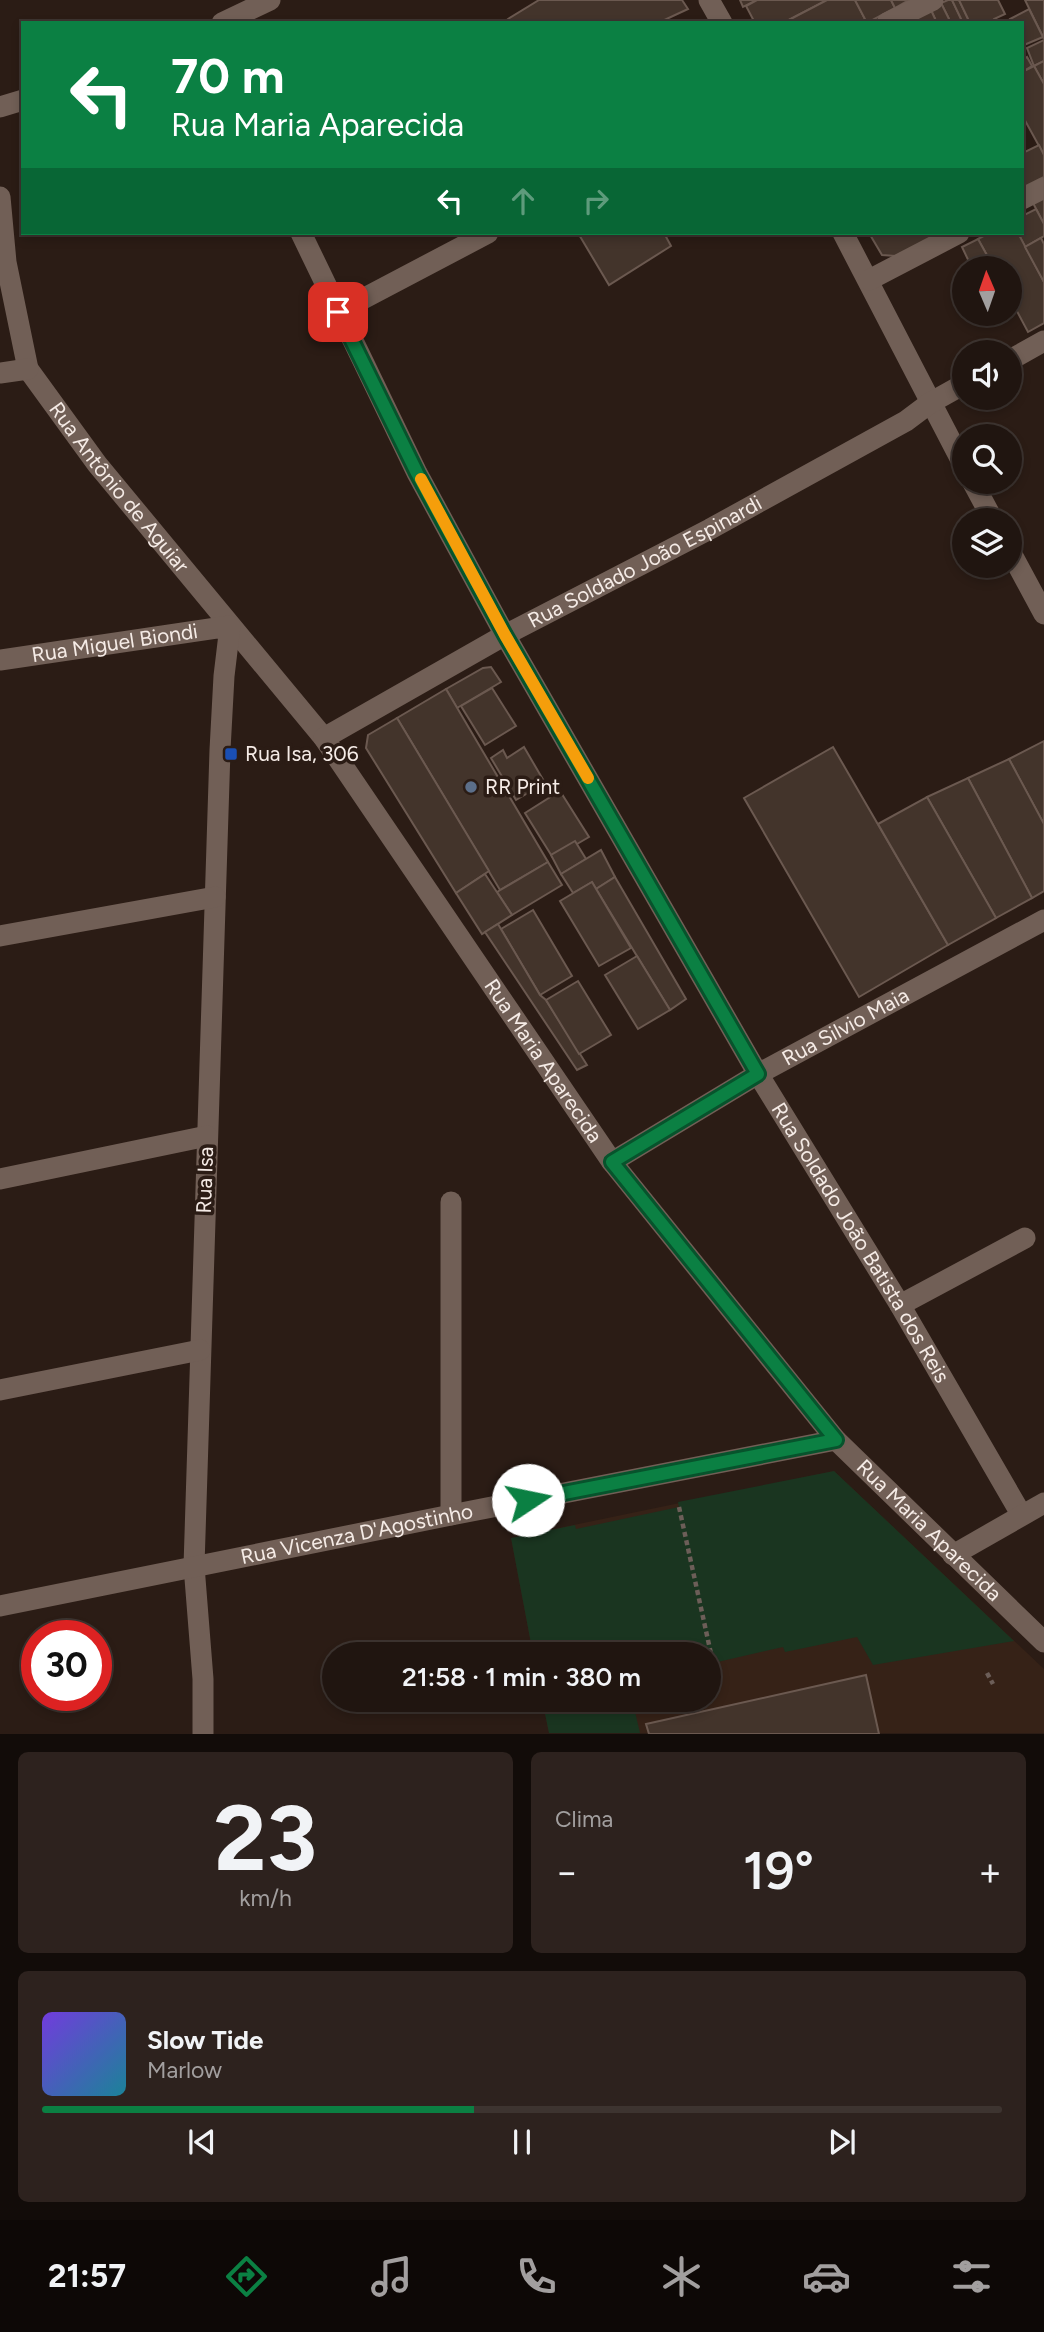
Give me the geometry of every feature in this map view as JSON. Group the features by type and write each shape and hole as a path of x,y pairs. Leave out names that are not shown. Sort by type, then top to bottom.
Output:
{"street":[{"path":"226,21 270,0"},
{"path":"709,0 721,21"},
{"path":"891,21 933,0"},
{"path":"0,107 21,101"},
{"path":"1024,198 1044,188"},
{"name":"Rua Antônio de Aguiar","path":"0,197 6,262 28,369 97,464 324,737"},
{"name":"Rua Soldado João Batista dos Reis","path":"302,235 417,473 505,635 758,1074 900,1305 1021,1514"},
{"path":"338,312 484,235"},
{"path":"844,235 952,444"},
{"path":"869,280 955,235"},
{"path":"1022,353 1044,341"},
{"path":"0,373 28,369"},
{"name":"Rua Soldado João Espinardi","path":"324,737 505,635 710,529 906,421 952,391"},
{"path":"1022,573 1044,614"},
{"name":"Rua Miguel Biondi","path":"0,660 230,626"},
{"name":"Rua Isa","path":"203,1734 203,1679 194,1566 215,897 224,676 230,626"},
{"name":"Rua Maria Aparecida","path":"324,737 612,1162 836,1440 1044,1642"},
{"path":"0,936 215,897"},
{"name":"Rua Silvio Maia","path":"612,1162 758,1074 1044,920"},
{"path":"0,1179 207,1136"},
{"path":"451,1202 451,1515"},
{"path":"900,1305 1025,1238"},
{"path":"0,1390 200,1350"},
{"name":"Rua Vicenza D'Agostinho","path":"0,1606 836,1440"},
{"path":"953,1555 1044,1503"}],"path":[{"path":"679,1507 708,1642"},
{"path":"987,1673 993,1684"}],"shaded area":[{"path":"834,1471 1044,1669 1044,1733 549,1733 545,1712 721,1712 721,1642 531,1642 511,1538"}],"green space":[{"path":"834,1471 1014,1641 873,1665 857,1637 785,1652 783,1647 721,1661 721,1642 531,1642 511,1538 575,1525 576,1529 679,1507 678,1502"},
{"path":"545,1712 635,1712 640,1733 549,1733"}],"building":[{"path":"539,0 682,0 688,9 662,21 508,19"},
{"path":"740,0 757,0 743,7"},
{"path":"757,0 827,0 787,21 754,21 746,6"},
{"path":"827,0 855,0 866,21 787,21"},
{"path":"855,0 891,0 895,8 866,21"},
{"path":"891,0 909,0 895,8"},
{"path":"952,0 962,21 950,21 941,3"},
{"path":"952,0 959,0 969,21 962,21"},
{"path":"959,0 998,0 1005,14 994,21 969,21"},
{"path":"1025,0 1044,0 1044,39 1043,37"},
{"path":"941,3 950,21 936,21 930,8"},
{"path":"930,8 936,21 904,21"},
{"path":"1029,9 1043,37 1024,45 1024,21 1010,19"},
{"path":"1044,40 1044,61 1034,66 1027,48"},
{"path":"1027,57 1032,66 1024,71 1024,59"},
{"path":"1044,61 1044,84 1034,66"},
{"path":"1034,66 1044,84 1044,155 1024,119 1024,71"},
{"path":"1039,145 1044,155 1044,177 1024,187 1024,150 1025,152"},
{"path":"1044,198 1044,224 1033,203"},
{"path":"1036,209 1044,224 1044,236 1025,247 1019,235 1024,235 1024,215"},
{"path":"579,235 665,235 671,246 609,285"},
{"path":"870,235 937,235 896,256 882,255"},
{"path":"985,235 1019,235 1044,282 1044,323 1028,332 1022,321 1022,256 987,256 978,239"},
{"path":"1041,238 1044,244 1044,282 1025,247"},
{"path":"978,239 987,256 966,256 962,247"},
{"path":"491,667 501,682 457,708 446,689 483,668"},
{"path":"492,688 516,726 485,745 461,706"},
{"name":"RR Print","path":"446,689 548,862 500,890 397,718"},
{"path":"397,718 489,871 456,893 366,748 368,735"},
{"path":"1044,741 1044,824 1009,759"},
{"path":"524,747 545,783 516,800 491,758 503,750 507,758"},
{"path":"833,747 948,945 859,997 744,798"},
{"path":"1009,759 1044,824 1044,891 1032,898 968,778"},
{"path":"968,778 1032,898 996,918 927,797"},
{"path":"560,791 589,837 553,858 525,813"},
{"path":"927,797 996,918 948,945 878,824"},
{"path":"575,841 586,859 561,874 551,855"},
{"path":"601,850 615,877 596,889 592,882 573,893 561,874"},
{"path":"548,862 562,885 512,915 497,892"},
{"path":"485,874 512,915 482,934 456,893"},
{"path":"615,877 686,999 670,1010 596,889"},
{"path":"592,882 631,948 599,966 560,901"},
{"path":"533,910 572,976 540,995 501,929"},
{"path":"498,924 540,995 546,1000 587,1065 577,1070 485,932"},
{"path":"637,956 670,1010 638,1029 605,975"},
{"path":"578,981 611,1035 579,1054 546,1000"},
{"path":"866,1675 879,1734 649,1734 646,1724 700,1712 721,1712 721,1707"}],"slow traffic":[{"path":"421,479 505,635 588,778"}],"place":[{"name":"Rua Isa, 306","path":"231,754"},
{"name":"RR Print","path":"471,787"}],"route":[{"path":"338,312 417,473 505,635 758,1074 612,1162 836,1440 528,1500"}]}
